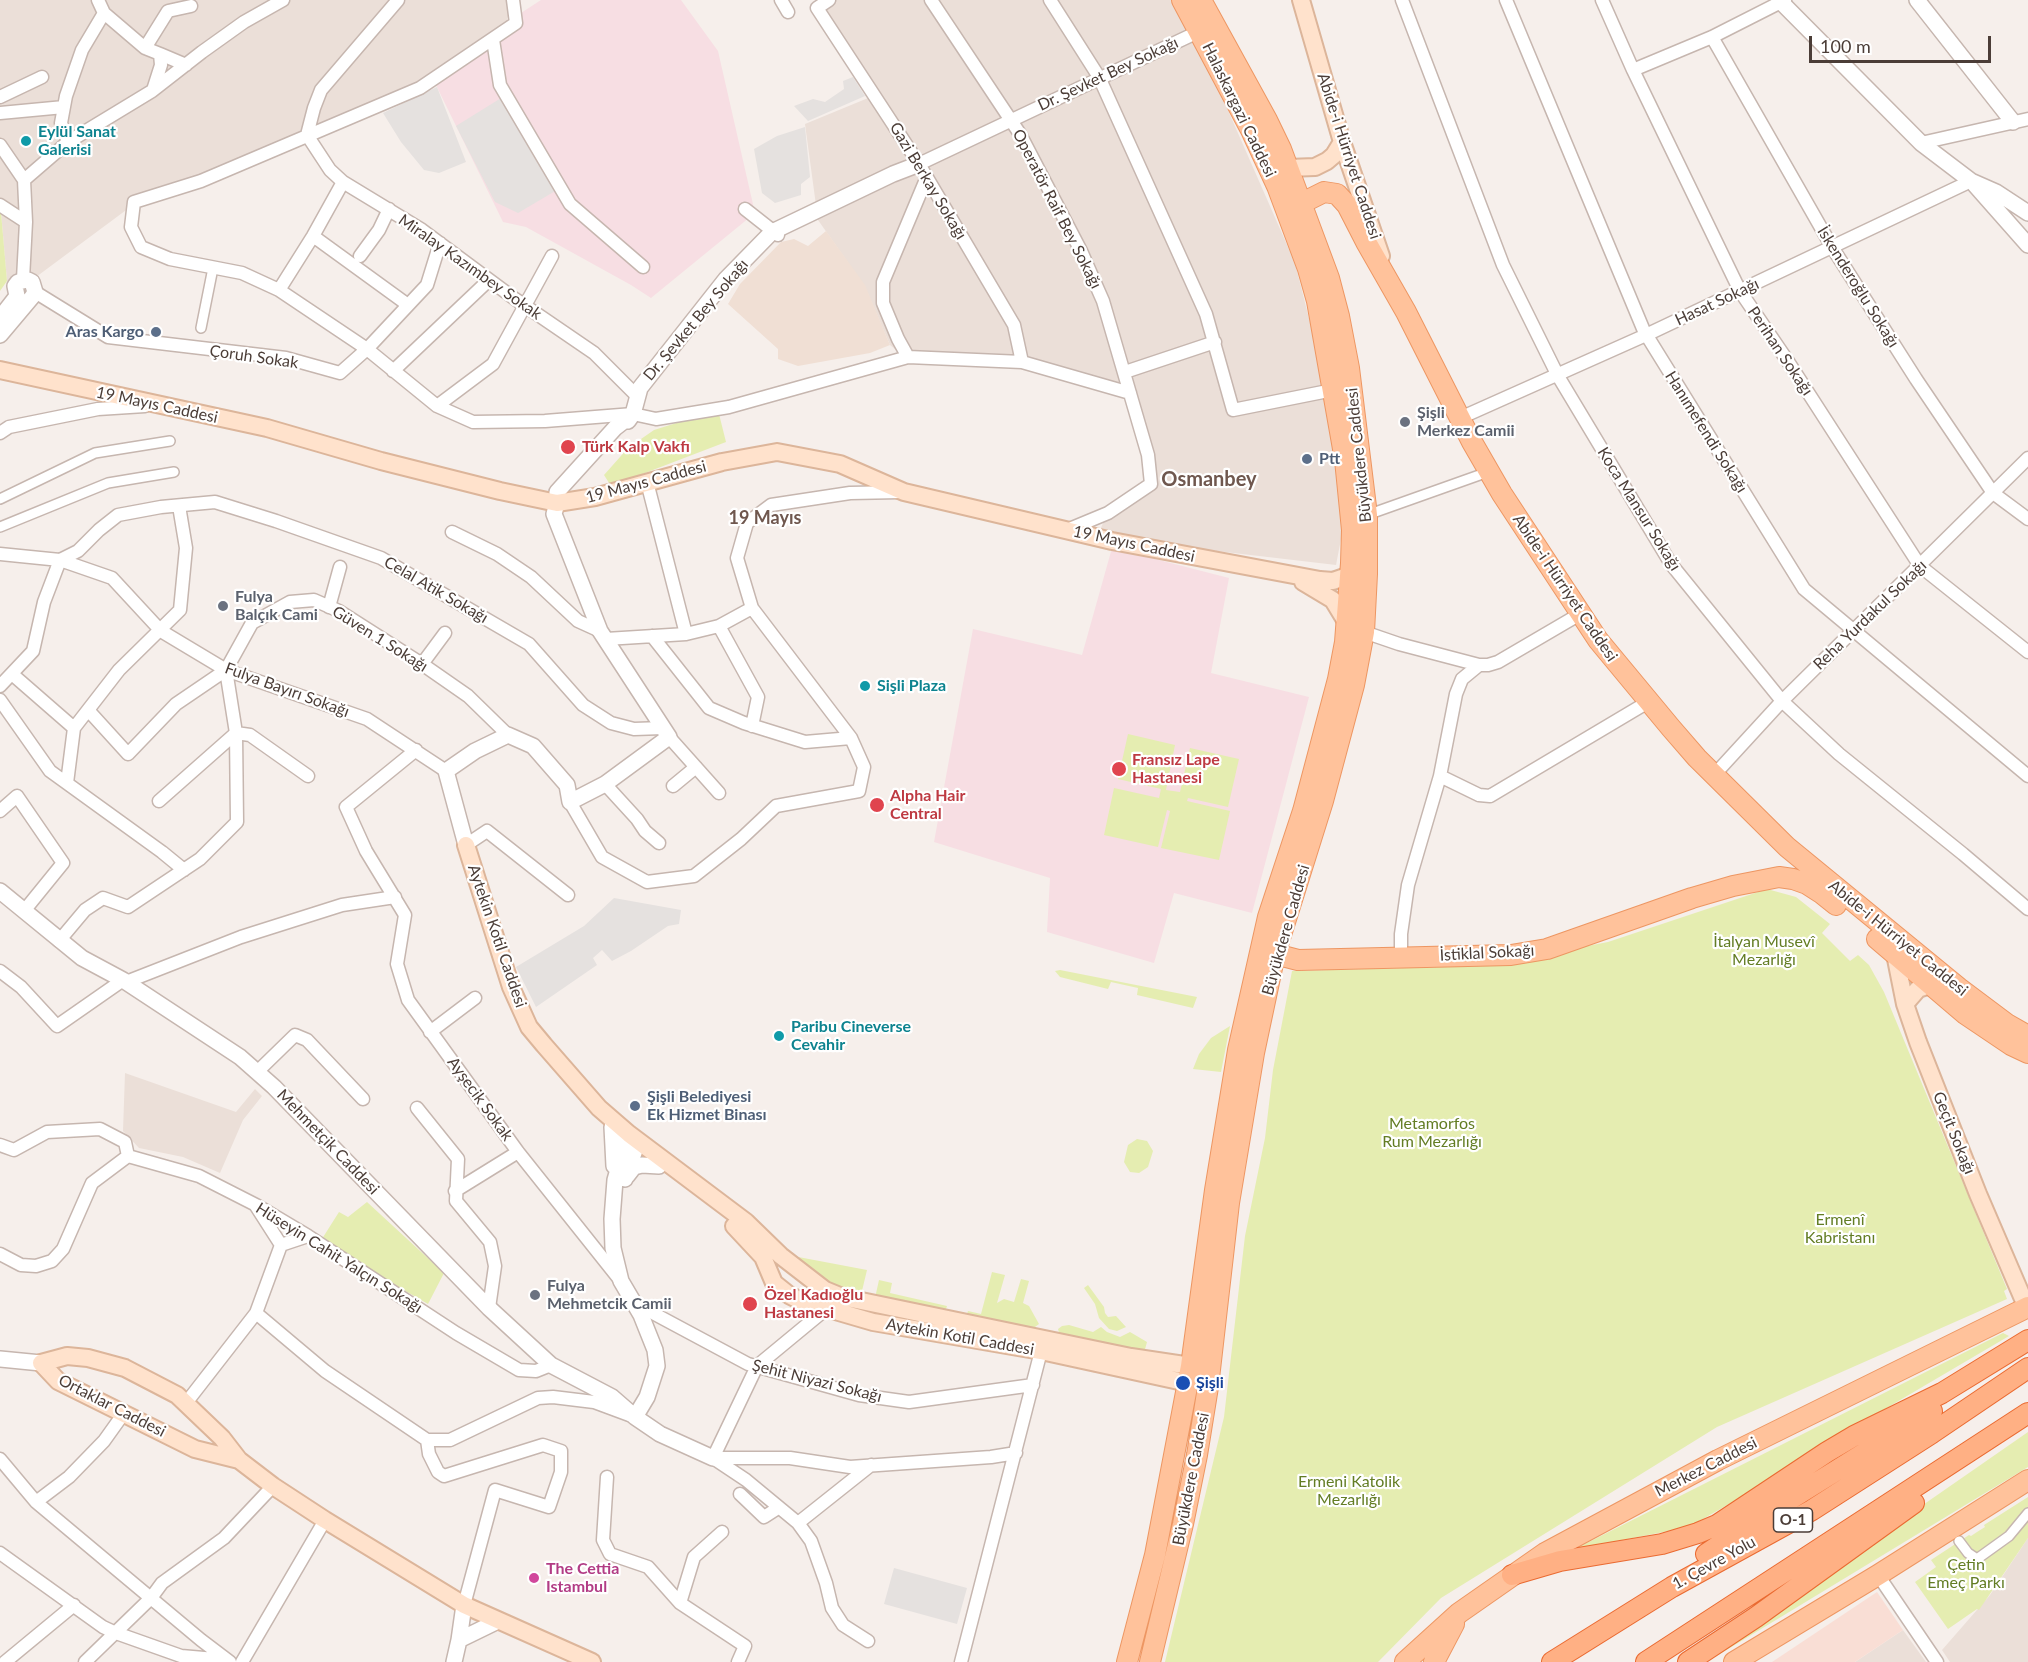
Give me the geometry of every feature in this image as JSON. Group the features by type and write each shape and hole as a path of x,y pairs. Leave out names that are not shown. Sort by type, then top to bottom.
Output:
{"highway":[{"path":"1512,1575 1560,1561 1681,1539 1717,1525 1827,1452 1854,1436 1942,1393 2028,1340"},
{"path":"1639,1607 1657,1590 1693,1563 1983,1377 2028,1340"},
{"name":"1. Çevre Yolu","path":"1552,1662 1700,1570 1812,1510 1922,1440 2028,1368"},
{"path":"1688,1662 1756,1617 1953,1475 2026,1414"},
{"name":"O-1","path":"1646,1662 2026,1414"}],"main road":[{"name":"Halaskargazi Caddesi","path":"1182,0 1251,130 1292,222"},
{"name":"Halaskargazi Caddesi","path":"1201,0 1268,120 1302,203"},
{"name":"Abide-i Hürriyet Caddesi","path":"1301,0 1342,142 1388,280 1488,472 1580,614 1647,702 1787,848 1888,932 2007,1024 2027,1047"},
{"path":"1251,130 1266,145 1276,162 1288,168 1315,167 1334,155 1342,142"},
{"path":"1292,222 1293,215 1302,203 1324,192 1337,194 1347,205 1388,280"},
{"name":"Büyükdere Caddesi","path":"1150,1662 1184,1524 1215,1190 1238,1050 1268,917 1303,811 1338,679 1355,628 1367,574 1367,515 1349,368 1340,316 1302,203"},
{"name":"Büyükdere Caddesi","path":"1127,1662 1199,1376 1254,1053 1275,954 1323,801 1354,685 1355,628 1350,575 1351,516 1345,460 1317,302 1292,222"},
{"name":"19 Mayıs Caddesi","path":"0,370 267,428 500,491 557,503 595,497 722,462 777,452 840,464 904,492 1067,530 1291,576 1333,581 1350,575"},
{"name":"19 Mayıs Caddesi","path":"1291,576 1333,600 1355,628"},
{"name":"Aytekin Kotil Caddesi","path":"466,845 511,987 530,1027 599,1108 632,1141 659,1166 767,1251 795,1267 825,1290 842,1298 1131,1357 1199,1376"},
{"path":"1760,880 1780,866 1787,848"},
{"name":"Abide-i Hürriyet Caddesi","path":"1760,880 1779,877 1807,884 1821,893 1930,985 1988,1029 2027,1047"},
{"name":"İstiklal Sokağı","path":"1275,954 1298,960 1511,955 1547,949 1692,898 1760,880"},
{"path":"1268,917 1270,926 1268,944 1275,954"},
{"path":"1888,932 1895,954"},
{"name":"Geçit Sokağı","path":"1895,954 1905,1004 1918,1042 1978,1194 2028,1309"},
{"path":"1905,1004 1918,989 1930,985"},
{"name":"Aytekin Kotil Caddesi","path":"599,1108 612,1128 746,1222 767,1251 774,1283 789,1295 826,1309 873,1322 1199,1376"},
{"path":"789,1295 785,1281 795,1267"},
{"name":"Merkez Caddesi","path":"1405,1662 1459,1613 1545,1553 1582,1532 1718,1460 2028,1309"},
{"name":"Ortaklar Caddesi","path":"40,1363 67,1356 88,1358 125,1368 177,1395 211,1428 239,1460 273,1486 325,1520 464,1605 592,1662"},
{"name":"Ortaklar Caddesi","path":"40,1363 58,1381 195,1449 239,1460"},
{"path":"195,1449 205,1441 211,1428"},
{"path":"1734,1662 1878,1575 2028,1480"},
{"path":"1434,1662 1459,1613"}],"street":[{"path":"98,0 104,13 145,48 186,64"},
{"path":"24,180 68,142 152,91 244,22 283,0"},
{"path":"307,135 321,90 398,0"},
{"path":"513,0 516,23 420,88 201,181 134,202 131,227 141,247 170,259 242,273 279,290 367,350 437,406 473,422 545,421 633,414 656,419 729,407 908,357 1022,362 1130,393"},
{"path":"781,0 788,12"},
{"name":"Gazi Berkay Sokağı","path":"829,0 817,8 923,171 1014,325 1022,362"},
{"name":"Operatör Raif Bey Sokağı","path":"931,0 1020,134 1082,251 1103,301 1148,455 1151,484 1108,513 1067,530"},
{"path":"1050,0 1100,78 1206,314 1233,410 1333,390"},
{"name":"Koca Mansur Sokağı","path":"1402,0 1503,265 1558,376 1671,564 1782,701 1839,754 2028,909"},
{"name":"Hanımefendi Sokağı","path":"1506,0 1646,335 1804,589 2028,776"},
{"name":"Perihan Sokağı","path":"1602,0 1633,70 1740,291 1920,566 2028,651"},
{"path":"1917,0 2020,120 1921,143"},
{"path":"1633,70 1712,37 1782,1 1921,143 1971,181 2028,245"},
{"path":"145,48 168,11 190,6"},
{"path":"68,142 61,123 64,107 82,50 104,13"},
{"name":"Dr. Şevket Bey Sokağı","path":"557,503 570,496 580,479 619,434 633,414 640,388 726,279 775,234 882,179 923,171 1011,120 1200,31"},
{"name":"İskenderoğlu Sokağı","path":"1712,37 1832,247 1916,379 1993,493 2028,519"},
{"path":"493,40 500,85 570,204 643,267"},
{"path":"152,91 161,65 160,54"},
{"path":"0,97 42,77"},
{"path":"0,112 64,107"},
{"name":"Miralay Kazımbey Sokak","path":"307,135 330,170 343,182 440,243 525,306 594,353 638,396"},
{"path":"0,145 24,180 26,222 23,279 15,286 28,295"},
{"path":"908,357 883,303 883,282 923,171"},
{"path":"1971,181 1996,192 2028,213"},
{"name":"Hasat Sokağı","path":"1460,418 1558,376 1971,181"},
{"path":"279,290 343,182"},
{"path":"0,206 26,222"},
{"path":"745,209 775,234"},
{"path":"360,255 379,230 389,210"},
{"path":"313,236 408,305"},
{"path":"367,350 427,285 440,243"},
{"path":"437,406 493,364 552,256"},
{"path":"201,328 213,268"},
{"path":"393,371 489,280"},
{"path":"0,318 28,295"},
{"path":"0,335 28,295"},
{"name":"Çoruh Sokak","path":"28,295 108,338 286,358 340,373 367,350"},
{"path":"1125,372 1215,342"},
{"path":"0,433 9,427 98,409 141,406 170,408"},
{"path":"0,499 95,453 170,441"},
{"name":"Reha Yurdakul Sokağı","path":"1714,774 1782,701 2028,458"},
{"path":"0,527 108,483 174,472"},
{"path":"1367,515 1488,472"},
{"path":"647,482 686,634"},
{"path":"666,732 605,784 570,802 602,857 647,882 694,876 741,839 776,806 860,791 864,766 851,738 752,608 737,558 747,523 771,505 850,494 904,492"},
{"name":"Celal Atik Sokağı","path":"60,560 78,552 99,530 118,515 215,502 381,558 529,644 583,705 611,723 634,729 666,732"},
{"path":"557,503 554,514 603,635 666,732 719,793"},
{"path":"67,783 74,728 119,670 180,610 186,548 179,506"},
{"path":"452,532 514,565 531,577 578,621 603,635 686,634 719,626 752,608"},
{"name":"Fulya Bayırı Sokağı","path":"0,555 60,560 112,578 161,631 226,670 367,719 446,771"},
{"path":"0,686 33,651 44,602 60,560"},
{"path":"329,607 340,567"},
{"name":"Güven 1 Sokağı","path":"226,670 252,623 290,602 314,600 339,611 422,664 468,696 507,735 533,746 567,785 570,802"},
{"path":"1355,628 1479,665 1488,665 1498,662 1580,614"},
{"path":"719,626 758,697 752,726"},
{"path":"422,664 445,633"},
{"path":"652,636 709,708 752,726 805,742 851,738"},
{"path":"1401,957 1401,934 1408,885 1440,776 1456,694 1462,679 1479,665"},
{"path":"59,941 85,910 103,898 128,907 200,859 237,822 236,733 226,670 176,704 128,754 88,710"},
{"path":"12,674 74,728"},
{"path":"0,700 50,771 184,870"},
{"path":"1440,776 1479,795 1490,796 1647,702"},
{"path":"159,801 236,733 250,735 308,776"},
{"path":"507,735 475,751 446,771 466,845 487,831 568,896"},
{"name":"Ayşecik Sokak","path":"416,750 346,807 366,851 405,915 397,964 408,1000 518,1152 597,1252 626,1282"},
{"path":"673,786 696,767"},
{"path":"605,784 645,831 659,843"},
{"path":"0,810 17,796 63,863 24,911"},
{"name":"Mehmetçik Caddesi","path":"0,891 82,958 125,981 231,1050 257,1072 489,1308 551,1365 612,1397 660,1434 713,1458"},
{"path":"0,971 21,987 57,1026 125,981 241,937 342,905 395,897"},
{"path":"430,1032 475,998"},
{"path":"257,1072 295,1035 307,1040 363,1099"},
{"path":"417,1108 458,1159 456,1201 490,1242 495,1266 489,1308"},
{"path":"612,1128 619,1180 620,1237 626,1282"},
{"path":"0,1145 14,1150 47,1132 100,1129 125,1142 128,1156 92,1183 63,1249 52,1261 36,1266 21,1265 0,1254"},
{"path":"256,1313 325,1371 427,1440 450,1440 538,1398 553,1396 594,1402 635,1417 647,1397 657,1366 645,1313 626,1282 613,1248 612,1219 619,1180 632,1141"},
{"path":"455,1191 518,1152"},
{"name":"Hüseyin Cahit Yalçın Sokağı","path":"128,1156 199,1176 255,1205 308,1236 456,1333 519,1370 536,1371 551,1365"},
{"path":"619,1180 634,1167 659,1166"},
{"path":"255,1205 280,1245"},
{"path":"280,1245 308,1236"},
{"path":"186,1403 256,1313 280,1245"},
{"path":"597,1252 613,1248"},
{"path":"713,1458 757,1366 826,1309"},
{"name":"Şehit Niyazi Sokağı","path":"645,1313 748,1364 859,1395 909,1402 1033,1385"},
{"path":"961,1662 1041,1351"},
{"path":"0,1359 40,1363"},
{"path":"36,1502 69,1477 104,1441 124,1413"},
{"path":"427,1440 429,1454 438,1472 444,1476 543,1445 561,1451 561,1472 549,1506 495,1490 464,1605 454,1662"},
{"path":"713,1458 790,1458 850,1467 991,1458 1016,1453"},
{"path":"713,1458 746,1480 798,1523 811,1541 832,1608 843,1625 868,1641"},
{"path":"991,1458 1011,1472"},
{"path":"0,1460 36,1502 229,1661"},
{"path":"798,1523 871,1465"},
{"path":"607,1477 603,1540 610,1554 648,1567 680,1603 745,1646 738,1662"},
{"path":"85,1662 151,1598 162,1583 224,1538 273,1486"},
{"path":"740,1494 764,1517 778,1508"},
{"path":"1959,1541 1968,1553 1977,1559 2009,1536 2028,1513"},
{"path":"242,1662 325,1520"},
{"path":"680,1603 694,1557 722,1532"},
{"path":"4,1555 103,1627 178,1659 229,1661"},
{"path":"1878,1575 1937,1662"},
{"path":"5,1662 74,1605"},
{"path":"459,1640 498,1621"}],"shaded area":[{"path":"0,0 512,0 499,52 307,134 141,199 36,277 7,281 0,201"},
{"path":"541,0 681,0 718,51 755,213 651,298 526,227 503,222 435,83 450,59"},
{"path":"828,0 1174,0 1194,33 1295,263 1324,378 1346,513 1336,565 1097,537 1107,514 1151,484 1131,392 1022,361 906,358 890,345 865,287 818,220 805,124 873,96 817,7"},
{"path":"853,77 865,96 808,121 794,106 813,99 825,102 844,89 843,81"},
{"path":"437,87 466,162 439,173 424,170 401,142 383,113"},
{"path":"506,95 562,187 518,213 495,202 456,126"},
{"path":"805,127 810,177 801,184 801,195 775,203 762,193 754,149 777,136"},
{"path":"826,231 865,285 890,345 870,353 798,366 778,359 778,349 728,304 740,284 781,242 794,239 808,246"},
{"name":"Fransız Lape Hastanesi","path":"1112,548 1229,578 1211,673 1309,697 1252,913 1174,893 1154,963 1047,932 1050,878 934,842 973,629 1082,655"},
{"path":"614,898 681,910 679,924 668,926 612,961 602,950 593,958 597,965 536,1007 516,967 584,926"},
{"path":"125,1073 236,1112 255,1089 262,1096 243,1120 220,1173 183,1157 139,1148 123,1131"},
{"path":"2028,1538 2028,1662 1950,1662 1942,1650 1990,1595"},
{"path":"894,1568 967,1588 957,1624 884,1604"},
{"path":"1877,1592 1903,1630 1855,1662 1772,1662"},
{"path":"1903,1630 1926,1662 1855,1662"}],"green space":[{"path":"0,201 7,281 0,291"},
{"path":"718,410 726,442 611,486 604,475 628,448 654,430"},
{"path":"1128,734 1175,745 1166,790 1180,792 1190,748 1239,759 1228,807 1188,798 1187,801 1230,811 1219,860 1161,848 1170,811 1167,810 1158,847 1104,835 1114,788 1159,798 1161,789 1118,779"},
{"path":"1767,889 1796,897 1830,924 1822,933 1850,961 1858,955 1869,965 1884,992 2007,1289 2004,1291 2007,1299 1717,1427 1441,1598 1378,1662 1165,1662 1224,1417 1245,1236 1265,1138 1273,1070 1292,971 1516,965 1546,954 1608,942"},
{"path":"1060,970 1197,997 1193,1008 1137,995 1138,988 1111,982 1108,989 1060,977 1055,971"},
{"path":"1230,1026 1221,1072 1193,1069 1199,1054 1211,1038"},
{"path":"1137,1139 1147,1141 1153,1151 1148,1167 1139,1173 1130,1172 1124,1162 1128,1145"},
{"path":"367,1202 444,1273 428,1304 320,1242 339,1212 348,1217"},
{"path":"793,1256 867,1270 861,1295 838,1290"},
{"path":"992,1272 1005,1275 997,1303 1004,1299 1014,1302 1021,1279 1029,1281 1023,1303 1029,1306 1039,1324 1031,1330 966,1317 968,1311 981,1314"},
{"path":"879,1280 892,1283 890,1293 947,1306 945,1312 875,1298"},
{"path":"1088,1285 1104,1307 1108,1317 1116,1316 1126,1327 1117,1331 1109,1329 1099,1318 1095,1304 1084,1288"},
{"path":"1069,1325 1093,1332 1101,1327 1120,1337 1130,1332 1147,1342 1144,1353 1060,1336 1058,1329"},
{"path":"2003,1333 2009,1336 1696,1523 1669,1531 1575,1549"},
{"path":"2028,1432 2028,1467 1715,1657 1835,1566"},
{"name":"Çetin Emeç Parkı","path":"2028,1497 2028,1538 1979,1610 1977,1609 1948,1629 1915,1582 1936,1567 1931,1560"}],"place":[{"name":"Eylül Sanat Galerisi","path":"26,141"},
{"name":"Aras Kargo","path":"156,332"},
{"name":"Şişli Merkez Camii","path":"1405,422"},
{"name":"Türk Kalp Vakfı","path":"568,447"},
{"name":"Ptt","path":"1307,459"},
{"name":"Fulya Balçık Cami","path":"223,606"},
{"name":"Sişli Plaza","path":"865,686"},
{"name":"Fransız Lape Hastanesi","path":"1119,769"},
{"name":"Alpha Hair Central","path":"877,805"},
{"name":"Paribu Cineverse Cevahir","path":"779,1036"},
{"name":"Şişli Belediyesi Ek Hizmet Binası","path":"635,1106"},
{"name":"Fulya Mehmetcik Camii","path":"535,1295"},
{"name":"Özel Kadıoğlu Hastanesi","path":"750,1304"},
{"name":"Şişli","path":"1183,1383"},
{"name":"The Cettia Istambul","path":"534,1578"}],"district":[{"name":"Osmanbey","path":"1209,480"},
{"name":"19 Mayıs","path":"765,518"}],"park label":[{"name":"İtalyan Musevî Mezarlığı","path":"1764,951"},
{"name":"Metamorfos Rum Mezarlığı","path":"1432,1133"},
{"name":"Ermenî Kabristanı","path":"1840,1229"},
{"name":"Ermeni Katolik Mezarlığı","path":"1349,1491"}]}
